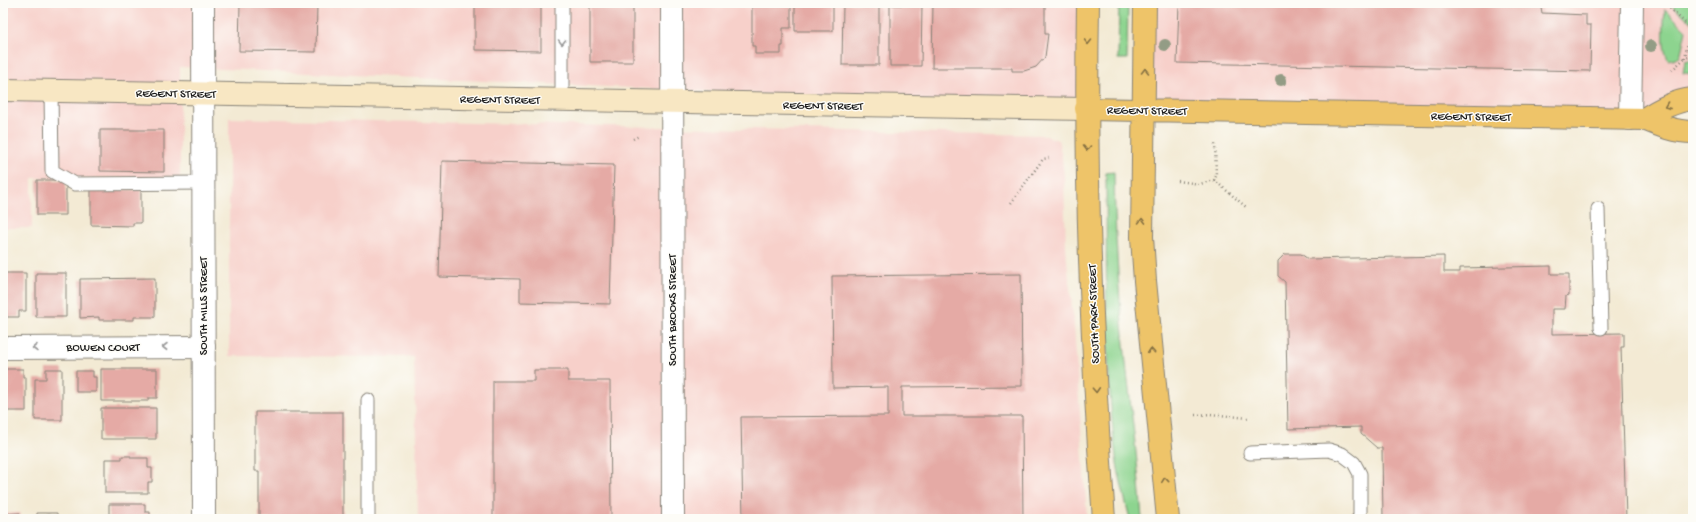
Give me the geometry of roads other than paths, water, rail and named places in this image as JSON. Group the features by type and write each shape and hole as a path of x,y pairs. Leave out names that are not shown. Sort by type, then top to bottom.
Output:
{"main road":[{"name":"SOUTH PARK STREET","path":"1088,3 1086,109 1087,158 1094,351 1104,519"},
{"path":"1145,3 1143,244 1168,519"},
{"name":"REGENT STREET","path":"3,90 1637,119 1664,128 1684,132 1693,132"},
{"path":"1637,119 1663,107 1684,100 1693,99"},
{"path":"1101,472 1114,495 1120,519"}],"street":[{"name":"SOUTH MILLS STREET","path":"203,3 204,519"},
{"name":"SOUTH BROOKS STREET","path":"672,3 673,519"},
{"path":"1632,3 1637,119"},
{"name":"BOWEN COURT","path":"3,348 204,347"}],"lane":[{"path":"562,3 562,100"},
{"path":"51,90 52,171 75,184 203,183"},
{"path":"1598,209 1601,328"},
{"path":"368,400 368,519"},
{"path":"1250,453 1329,450 1342,454 1354,463 1360,474 1360,516 1358,519"}]}
